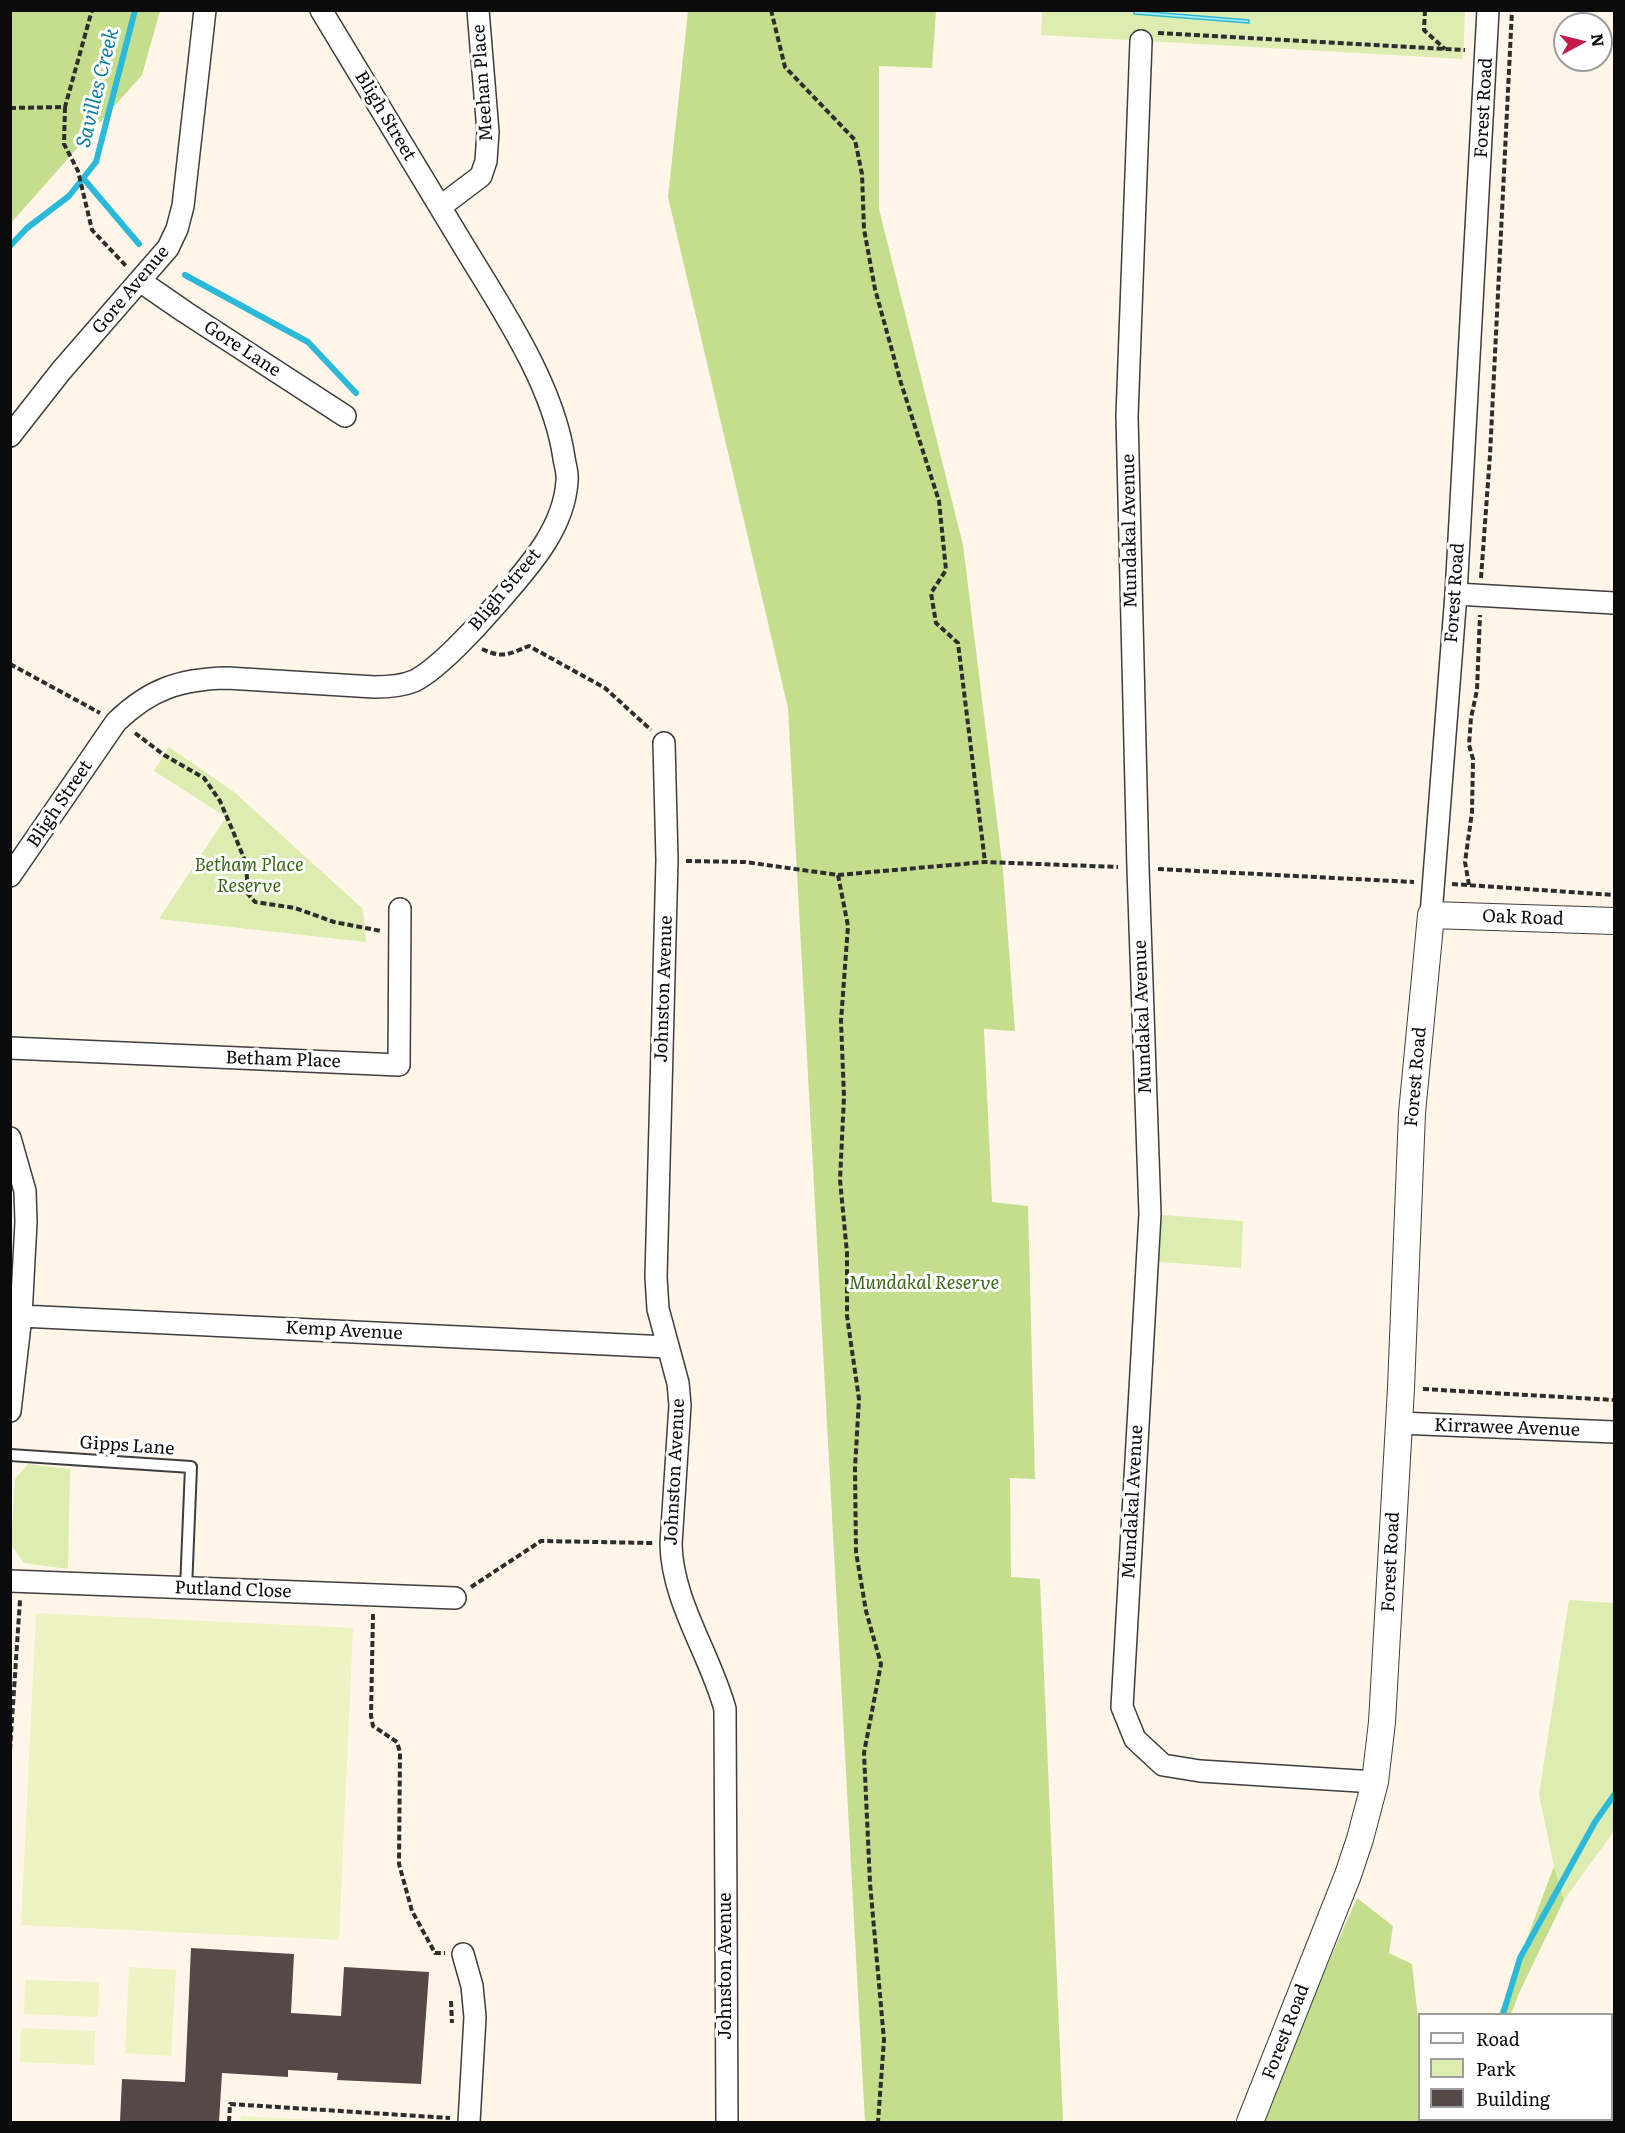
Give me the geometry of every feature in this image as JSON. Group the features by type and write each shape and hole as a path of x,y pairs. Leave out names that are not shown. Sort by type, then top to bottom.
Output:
{"street":[{"name":"Gore Avenue","path":"10,436 61,371 168,248 177,229 183,206 205,10"},
{"name":"Bligh Street","path":"10,876 116,722 131,708 175,684 203,679 227,678 374,687 393,686 413,681 430,671 486,617 536,558 563,504 567,479 562,444 549,401 534,368 321,10"},
{"name":"Meehan Place","path":"440,207 482,176 486,161 488,132 478,10"},
{"name":"Forest Road","path":"1250,2122 1348,1875 1360,1839 1375,1782 1382,1722 1401,1388 1412,1113 1434,883 1456,594 1488,10"},
{"name":"Mundakal Avenue","path":"1141,41 1128,417 1138,868 1150,1214 1122,1707 1135,1739 1163,1765 1200,1771 1375,1782"},
{"name":"Gore Lane","path":"140,281 345,416"},
{"path":"1456,594 1614,603"},
{"name":"Johnston Avenue","path":"664,743 667,860 656,1277 658,1309 678,1383 680,1405 671,1564 675,1583 718,1682 725,1709 727,2122"},
{"name":"Betham Place","path":"10,1048 399,1065 400,909"},
{"name":"Oak Road","path":"1431,915 1614,921"},
{"path":"10,1138 25,1191 26,1222 21,1316 10,1411"},
{"name":"Kemp Avenue","path":"21,1316 667,1347"},
{"name":"Kirrawee Avenue","path":"1399,1423 1614,1432"},
{"name":"Putland Close","path":"16,1582 455,1598"},
{"path":"459,2120 476,2017 472,1986 463,1954"}],"lane":[{"name":"Gipps Lane","path":"10,1455 191,1467 186,1589"}],"path":[{"path":"92,10 65,107 64,144 78,171 92,230 140,281"},
{"path":"771,10 785,67 855,140 862,174 864,229 875,289 900,383 939,501 946,570 931,593 936,623 958,643 985,862"},
{"path":"1425,10 1424,30 1445,49"},
{"path":"1469,885 1465,862 1472,812 1473,759 1469,745 1471,718 1477,690 1512,10"},
{"path":"1141,41 1156,33 1487,51"},
{"path":"10,108 65,107"},
{"path":"493,654 507,656 529,645 604,688 664,743"},
{"path":"10,664 76,700"},
{"path":"116,722 204,778 220,801 246,863 248,894 255,902 296,908 334,921 400,935"},
{"path":"667,860 745,862 838,875 985,862 1434,883 1614,895"},
{"path":"838,875 848,926 841,1021 844,1097 840,1180 848,1253 848,1316 859,1399 855,1468 856,1552 867,1611 881,1664 864,1754 870,1882 884,2040 878,2122"},
{"path":"1401,1388 1614,1400"},
{"path":"455,1598 541,1541 671,1544"},
{"path":"10,1750 16,1582"},
{"path":"374,1595 371,1716 374,1726 397,1742 400,1752 399,1864 412,1911 435,1953 463,1954"},
{"path":"229,2122 230,2104 459,2120"}],"green space":[{"path":"11,10 160,11 142,75 11,223"},
{"name":"Mundakal Reserve","path":"688,11 936,11 932,68 879,66 879,209 963,545 1003,870 1015,1031 984,1029 992,1202 1028,1206 1035,1479 1010,1478 1011,1577 1040,1579 1063,2122 865,2122 788,708 668,197"},
{"path":"1042,11 1465,11 1463,59 1041,35"},
{"name":"Betham Place Reserve","path":"169,747 234,792 363,909 366,942 159,919 226,817 154,771"},
{"path":"1150,1214 1243,1221 1241,1268 1147,1261"},
{"path":"28,1464 70,1469 68,1569 24,1563 11,1545 15,1479"},
{"path":"1569,1600 1614,1603 1614,1831 1564,1900 1554,1866 1539,1795"},
{"path":"36,1613 353,1628 339,1940 21,1925"},
{"path":"1554,1866 1564,1900 1511,2013 1499,2013"},
{"path":"1357,1898 1393,1926 1389,1953 1412,1964 1418,2019 1418,2121 1474,2121 1258,2122"},
{"path":"129,1967 176,1970 171,2056 125,2053"},
{"path":"25,1980 99,1982 98,2017 24,2014"},
{"path":"21,2028 95,2031 94,2065 20,2062"},
{"path":"241,2116 335,2121 335,2122 240,2122"}],"water":[{"path":"1134,11 1249,20 1249,23 1134,14"}],"building":[{"path":"191,1948 294,1954 291,2013 341,2016 344,1967 429,1972 421,2084 337,2080 338,2073 288,2070 288,2077 222,2073 219,2122 120,2122 122,2079 185,2082"}],"waterway":[{"name":"Savilles Creek","path":"10,246 27,228 69,196 96,162 135,10"},
{"path":"83,178 139,244"},
{"path":"185,275 308,342 356,393"},
{"path":"1503,2013 1520,1958 1595,1822 1614,1795"}]}
